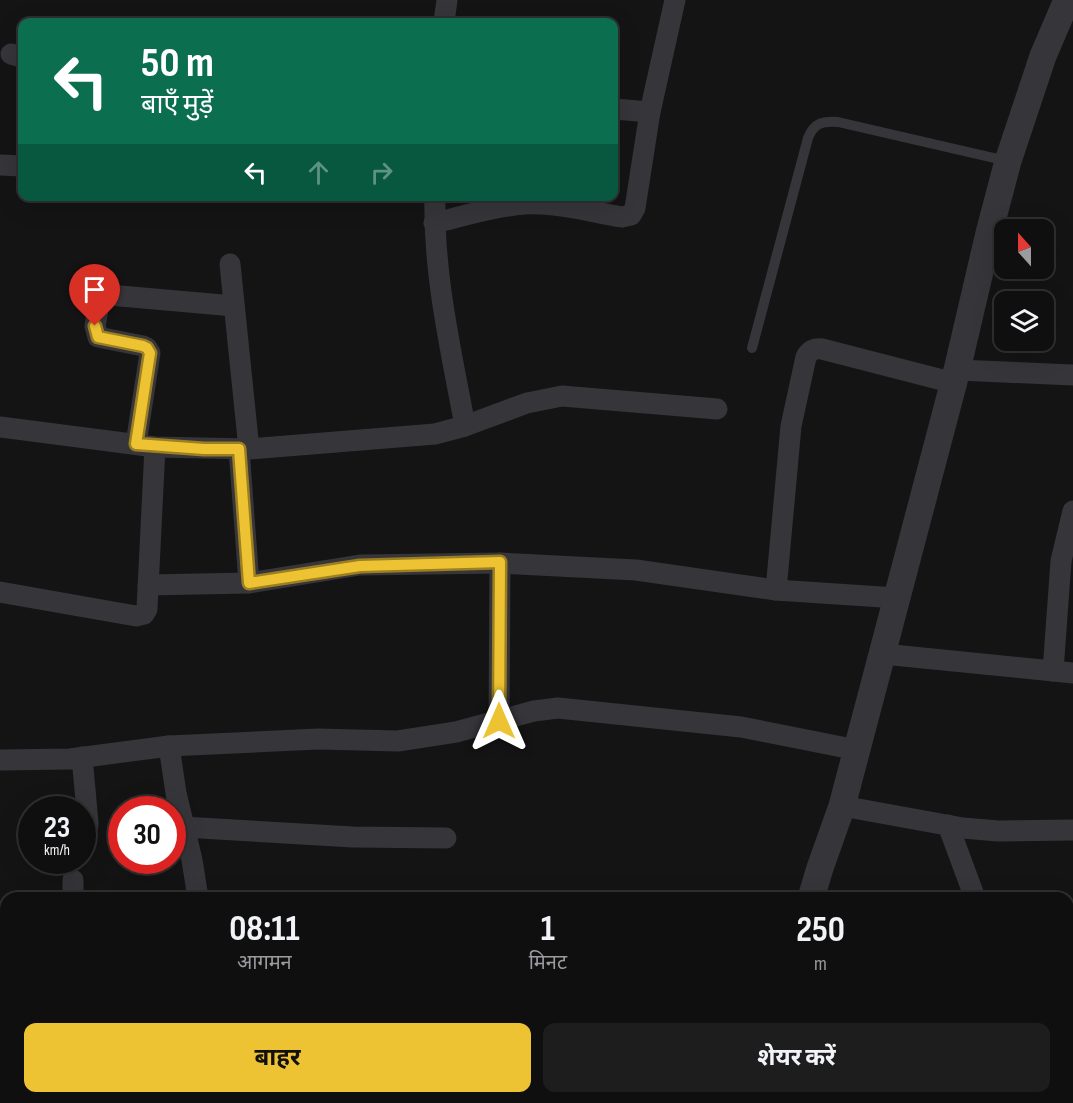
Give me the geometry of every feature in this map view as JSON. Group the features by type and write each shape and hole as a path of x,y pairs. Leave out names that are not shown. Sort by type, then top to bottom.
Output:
{"street":[{"path":"445,18 447,0"},
{"path":"434,223 526,204 541,204 622,217 631,215 635,208 650,112 675,0"},
{"path":"814,892 843,806 956,376 988,233 1008,161 1028,98 1068,7"},
{"path":"618,108 650,112"},
{"path":"0,165 18,166"},
{"path":"435,201 434,223 440,284 465,426"},
{"path":"230,264 244,449 249,583"},
{"path":"0,592 136,616 144,614 147,609 148,585 146,446 150,353 143,346 98,337 95,326 100,299 108,295 234,306"},
{"path":"776,590 792,417 806,357 813,349 956,376 1073,375"},
{"path":"0,427 146,446 244,449 425,435 465,426 527,404 562,396 717,410"},
{"path":"883,654 1063,672 1066,537 1073,511"},
{"path":"148,585 249,583 360,566 500,562 636,570 776,590 897,598"},
{"path":"499,721 500,562"},
{"path":"0,760 82,757 169,747 318,739 398,741 447,734 534,711 558,708 741,727 857,750"},
{"path":"169,747 177,796"},
{"path":"82,757 86,796"},
{"path":"843,806 948,825 998,831 1073,830"},
{"path":"948,825 973,892"},
{"path":"186,828 353,837 446,838"},
{"path":"186,842 197,892"}],"lane":[{"path":"752,348 808,138 816,125 822,122 838,122 1008,161"}],"route":[{"path":"95,326 94,330 98,337 143,346 150,353 136,444 155,447 239,449 249,583 360,566 500,562 499,721"}]}
